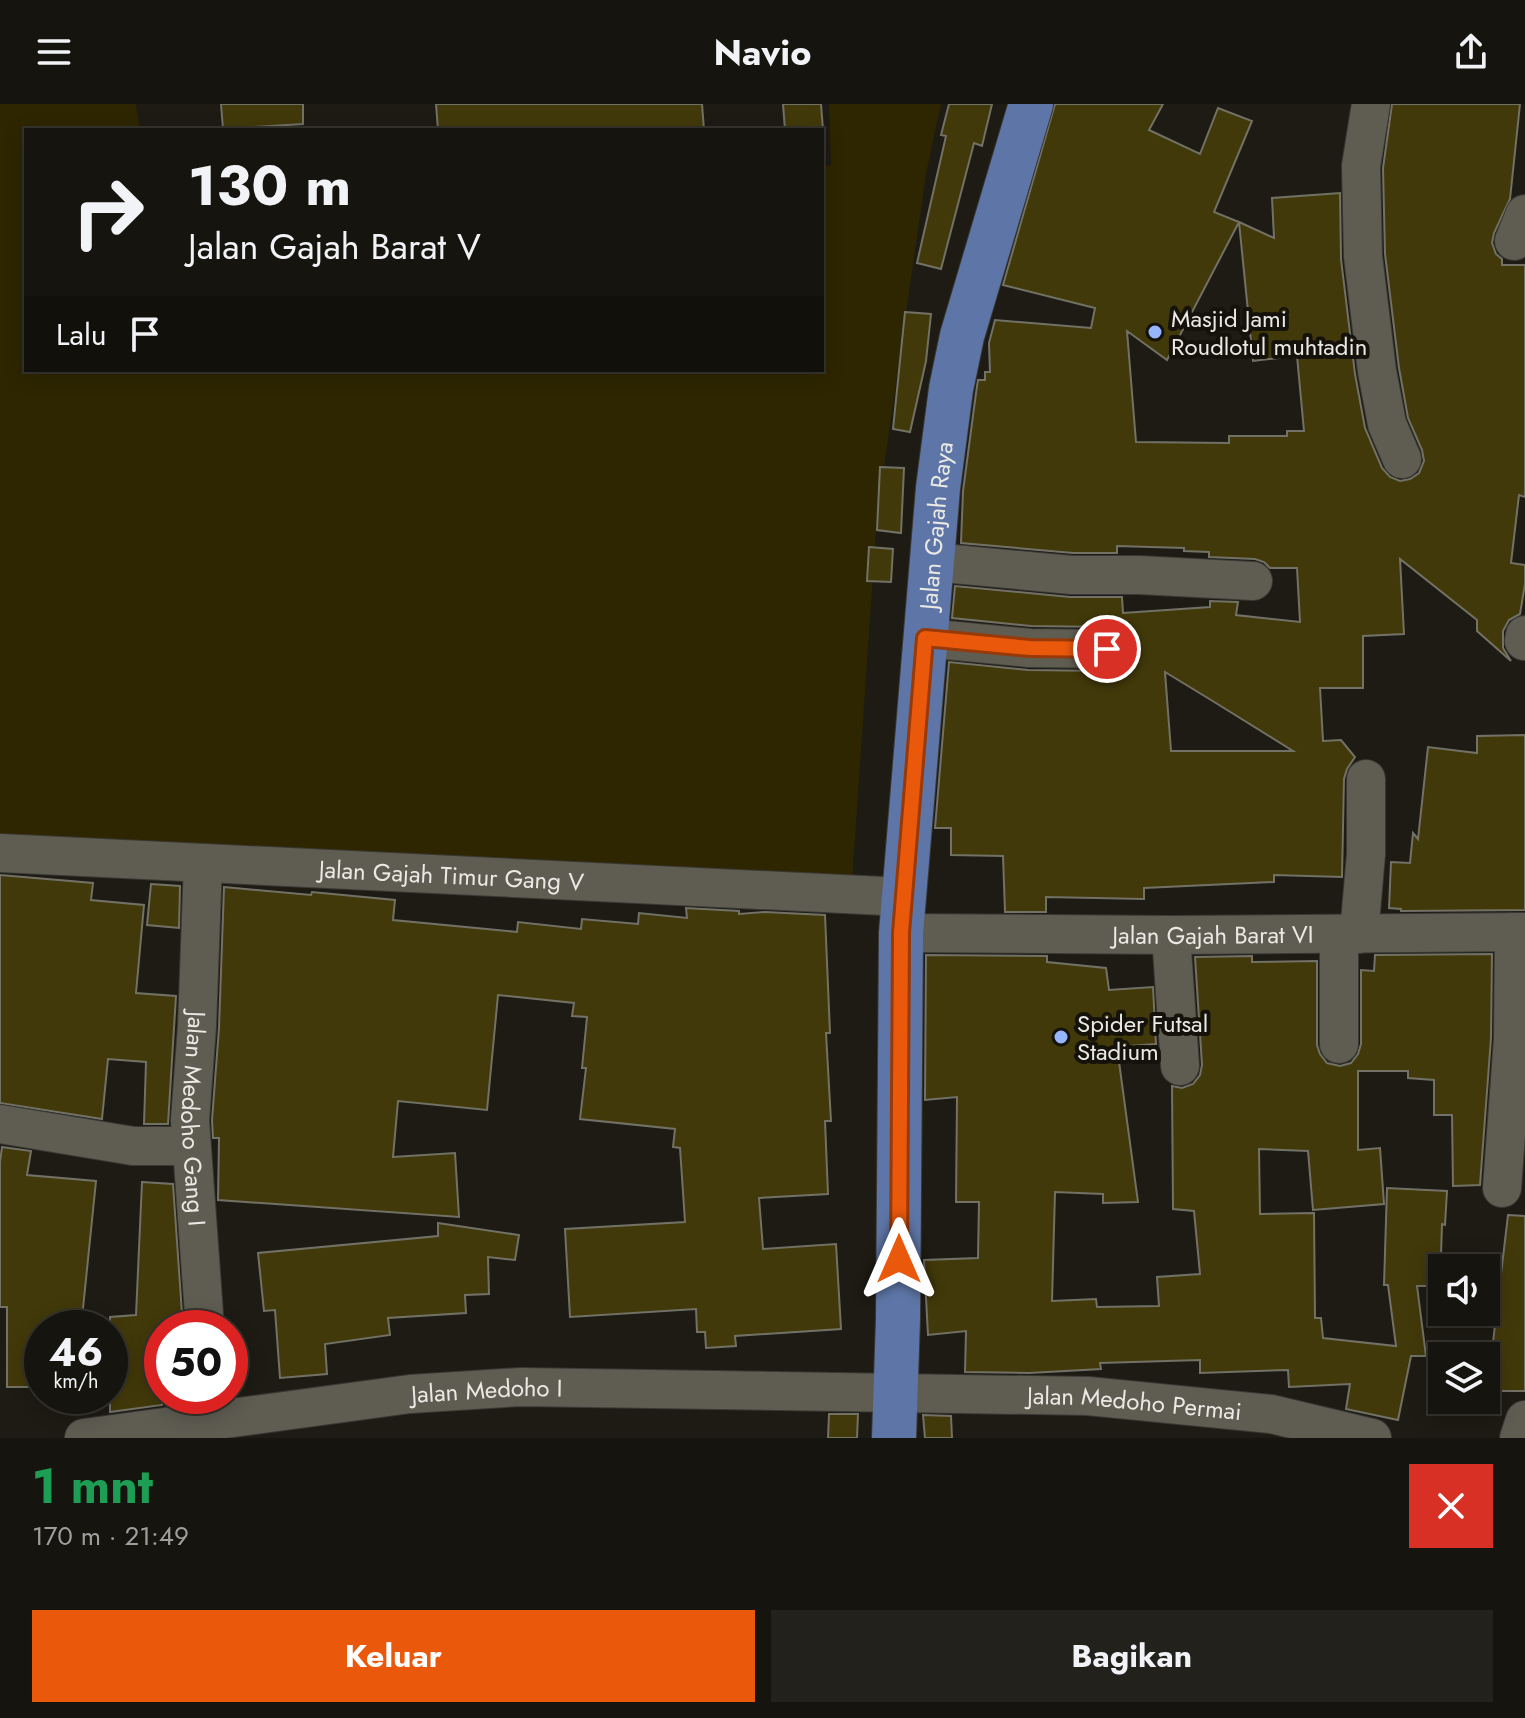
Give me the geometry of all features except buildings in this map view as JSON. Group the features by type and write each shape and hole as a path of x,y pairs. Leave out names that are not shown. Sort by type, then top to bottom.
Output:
{"main road":[{"name":"Jalan Gajah Raya","path":"894,1438 903,915 932,562 951,389 962,336 1031,104"}],"street":[{"path":"1371,104 1361,166 1363,256 1377,371 1387,424 1402,459"},
{"path":"932,562 1072,575 1253,581"},
{"path":"925,638 1030,648 1107,649"},
{"path":"1339,1044 1349,934 1366,854 1366,779"},
{"name":"Jalan Gajah Timur Gang V","path":"0,853 203,863 903,915"},
{"name":"Jalan Medoho Gang I","path":"203,863 190,1146 204,1310"},
{"name":"Jalan Gajah Barat VI","path":"903,915 1171,935 1519,932"},
{"path":"1502,1188 1519,932"},
{"path":"1171,935 1180,1066"},
{"path":"0,1124 133,1146 190,1146"},
{"name":"Jalan Medoho I","path":"248,1406 520,1387 895,1395"},
{"name":"Jalan Medoho Permai","path":"895,1395 1088,1396 1271,1414 1372,1438"},
{"name":"Jalan Medoho I","path":"84,1438 190,1414"},
{"path":"1519,1438 1525,1420"}],"shaded area":[{"path":"0,104 136,104 140,128 24,128 24,372 824,372 824,167 831,165 829,104 941,104 926,174 877,516 852,882 0,843"}],"place":[{"name":"Masjid Jami Roudlotul muhtadin","path":"1155,332"},
{"name":"Spider Futsal Stadium","path":"1061,1037"}],"route":[{"path":"899,1259 901,933 925,638 1030,648 1107,649"}]}
